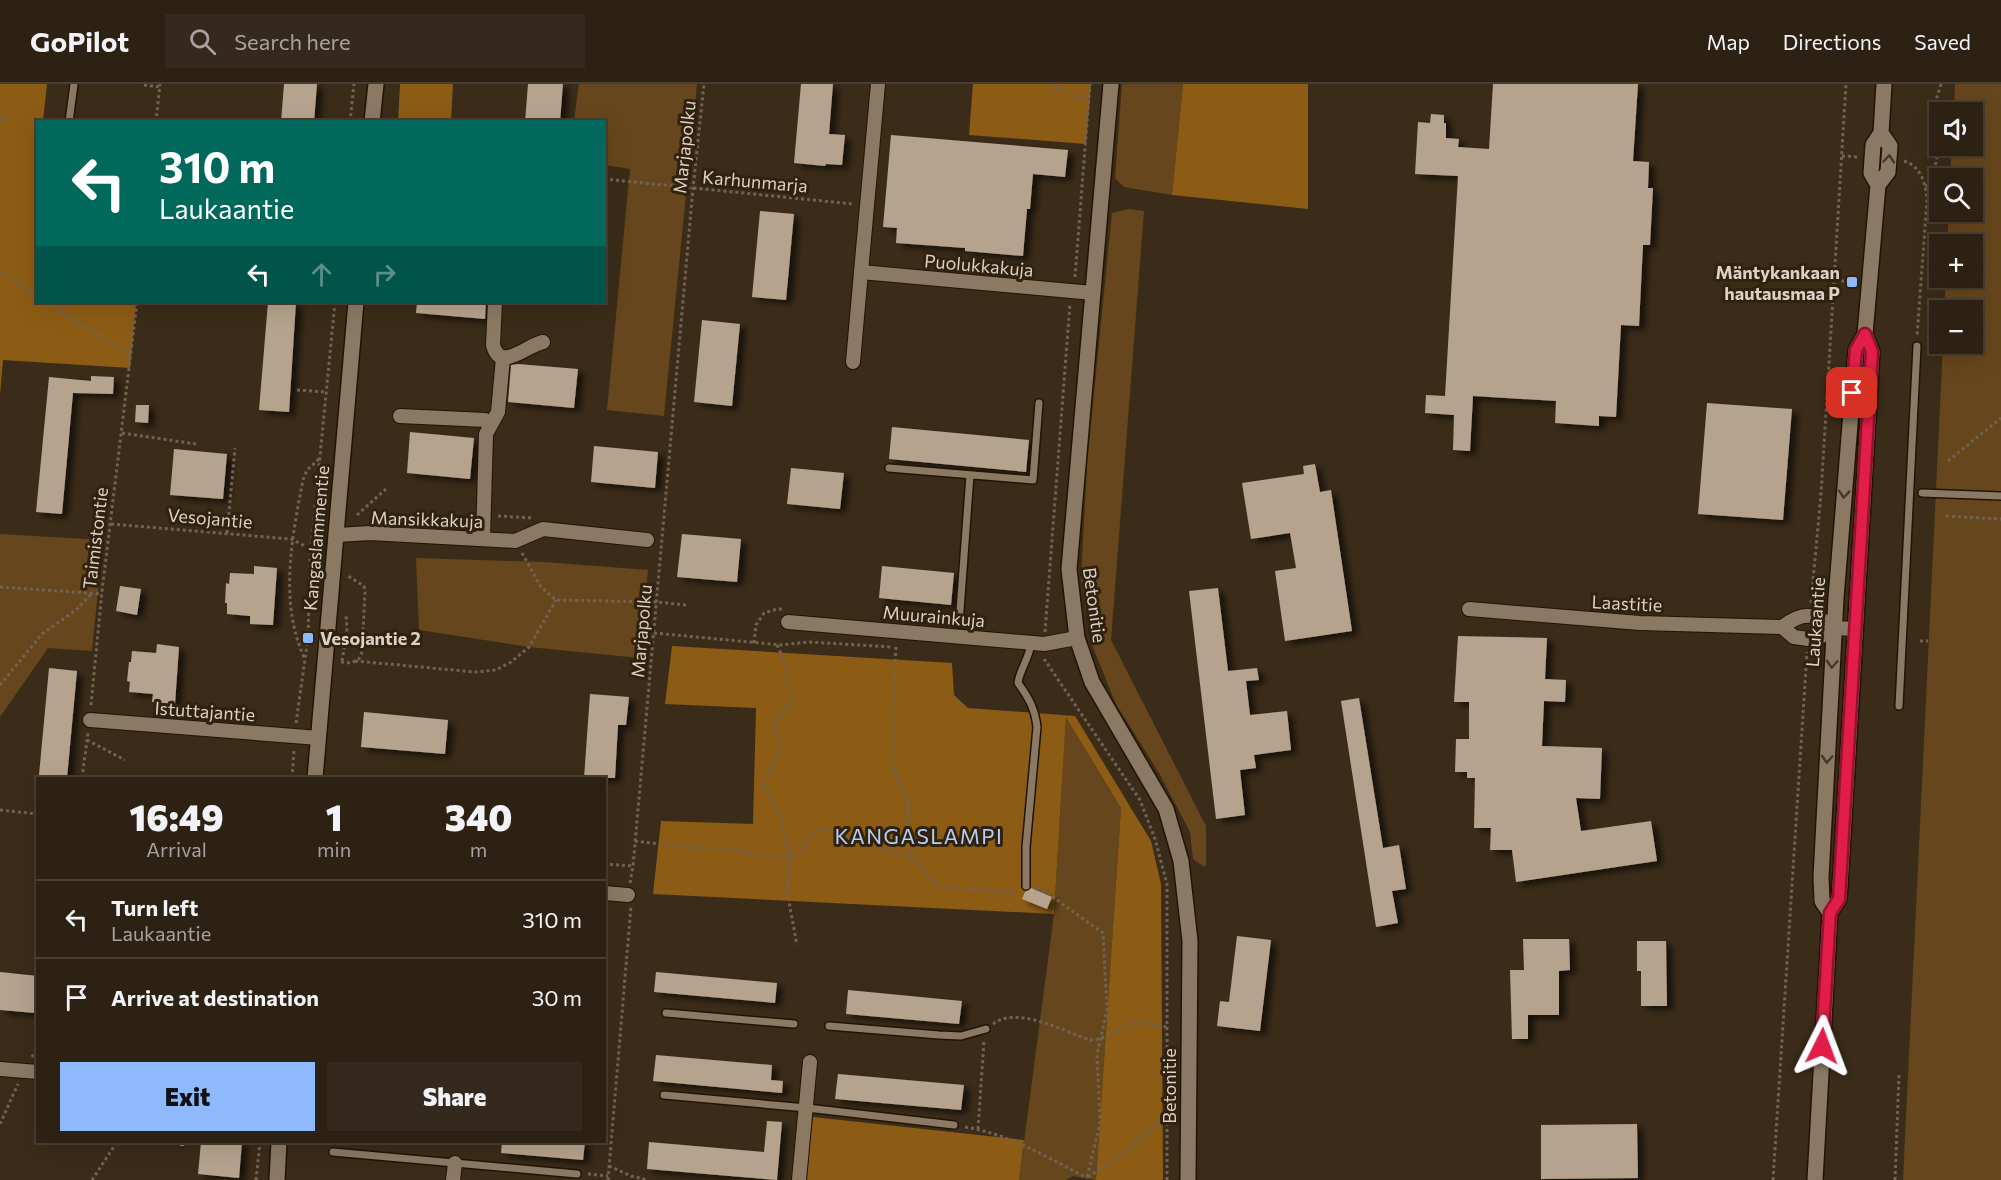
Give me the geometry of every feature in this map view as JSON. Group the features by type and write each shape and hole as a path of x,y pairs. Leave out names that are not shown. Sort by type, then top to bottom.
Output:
{"main road":[{"path":"372,120 376,84"},
{"name":"Betonitie","path":"1111,84 1069,569 1077,638 1092,682 1166,809 1181,861 1190,941 1188,1180"},
{"name":"Laukaantie","path":"1878,185 1871,173 1873,145 1881,133 1884,84"},
{"name":"Laukaantie","path":"1830,913 1822,901 1821,877 1835,628 1856,350 1865,334 1878,185 1888,172 1890,146 1881,133"},
{"name":"Kangaslammentie","path":"315,777 356,303"},
{"name":"Laukaantie","path":"1815,1180 1830,913 1839,899 1872,352 1865,334"},
{"path":"276,1180 279,1143"}],"street":[{"path":"853,362 878,84"},
{"name":"Puolukkakuja","path":"861,272 1071,298 1094,293"},
{"path":"495,303 493,345 495,352 503,358 510,358 543,342"},
{"path":"483,539 486,434 498,412 503,358"},
{"path":"400,416 484,420 492,423"},
{"path":"515,541 543,529 647,540"},
{"name":"Mansikkakuja","path":"337,535 370,533 515,541"},
{"name":"Laastitie","path":"1469,609 1640,623 1782,627 1794,637 1808,639 1820,637 1835,628"},
{"name":"Laastitie","path":"1782,627 1795,617 1810,615 1821,618 1835,628 1855,629"},
{"name":"Muurainkuja","path":"788,622 1035,647 1077,638"},
{"name":"Istuttajantie","path":"90,720 319,738"},
{"path":"606,893 627,895"},
{"path":"799,1180 810,1062"},
{"path":"0,1069 36,1072"},
{"path":"453,1180 455,1163"}],"lane":[{"path":"69,120 74,84"},
{"path":"1899,706 1917,346"},
{"path":"889,468 1033,480 1039,404"},
{"path":"959,624 970,475"},
{"path":"1922,493 2001,496"},
{"path":"1026,886 1026,847 1037,728 1032,705 1018,683 1020,672 1035,647"},
{"path":"666,1013 794,1024"},
{"path":"829,1026 962,1036 984,1030"},
{"path":"664,1095 954,1125"},
{"path":"333,1152 577,1174"}],"path":[{"path":"350,120 354,84"},
{"name":"Marjapolku","path":"608,1178 632,908 627,895 633,866 704,84"},
{"path":"1048,84 1074,98 1088,102"},
{"path":"1090,84 1075,285 1071,298 1035,647 1140,800 1155,839 1167,884 1167,1180"},
{"path":"1939,102 1937,97 1941,84"},
{"path":"144,85 160,86 156,120"},
{"path":"0,119 11,116"},
{"path":"1926,187 1935,168 1937,156"},
{"path":"1889,158 1910,162 1920,173 1926,187 1917,346"},
{"name":"Karhunmarja","path":"606,179 867,205"},
{"path":"0,271 36,295"},
{"path":"1834,280 1852,282"},
{"path":"1061,304 1071,298"},
{"path":"48,303 131,356"},
{"name":"Taimistontie","path":"82,777 137,303"},
{"path":"292,777 304,657 308,639 310,559 335,303"},
{"path":"297,390 326,392"},
{"path":"1948,461 2001,418"},
{"path":"122,433 196,444"},
{"path":"227,533 235,448"},
{"path":"304,657 291,611 291,539 303,480 307,470 321,457"},
{"path":"357,515 386,489"},
{"path":"1946,516 2001,519"},
{"name":"Vesojantie","path":"111,524 291,539 304,546"},
{"path":"515,541 541,587 556,600 657,602 686,605"},
{"path":"341,662 351,663 359,659 362,652 364,586 348,576"},
{"path":"0,587 102,594"},
{"path":"0,685 42,634 76,610 92,593"},
{"path":"355,661 475,672 496,670 511,662 529,647 556,600"},
{"path":"654,633 777,645 808,642 896,647 893,768 908,802 907,826 911,853 915,860 940,887 1010,892 1026,886 1046,892 1103,933 1107,1010 1097,1055 1100,1122 1087,1178"},
{"path":"1920,641 1928,641"},
{"path":"777,645 784,660 792,700 775,723 780,748 764,784 780,816 790,856 787,891 797,945"},
{"path":"87,740 125,760"},
{"path":"0,810 36,814"},
{"path":"635,841 683,847 734,849 769,858 799,855 814,831 823,828 841,838 915,860"},
{"path":"606,864 633,866"},
{"path":"978,1129 984,1030 997,1021 1012,1016 1040,1022 1090,1040 1100,1039 1134,1022 1167,1027"},
{"path":"1895,1180 1899,1076"},
{"path":"1087,1178 1129,1149 1167,1114"},
{"path":"954,1125 978,1129 1017,1142 1087,1178"},
{"path":"92,1180 116,1143"},
{"path":"256,1180 260,1143"},
{"path":"609,1166 631,1176 648,1180"},
{"path":"577,1174 608,1178"}],"shaded area":[{"path":"0,84 47,84 43,120 36,120 36,303 136,303 130,368 3,360 0,395"},
{"path":"400,84 453,84 451,120 398,120"},
{"path":"579,84 697,84 664,416 607,410 630,169 606,165 606,120 574,120"},
{"path":"973,84 1091,84 1086,144 969,135"},
{"path":"1122,84 1183,84 1172,195 1124,187 1115,178"},
{"path":"1183,84 1308,84 1308,209 1172,195"},
{"path":"1955,84 2001,84 2001,1180 1903,1180 1943,354 1983,354 1983,300 1945,300 1945,288 1983,288 1983,234 1948,234 1948,222 1983,222 1983,168 1951,168 1951,156 1983,156 1983,102 1954,102"},
{"path":"1129,209 1144,211 1111,640 1206,826 1206,866 1193,859 1190,832 1159,773 1116,704 1092,645 1081,579 1087,463 1112,213"},
{"path":"0,534 103,540 92,651 48,648 0,717"},
{"path":"416,558 544,562 648,570 639,658 529,647 419,630"},
{"path":"672,646 952,663 954,695 968,708 1075,716 1151,841 1161,884 1163,1180 1096,1180 1121,808 1066,717 1054,914 653,894 661,821 753,824 756,708 665,704"},
{"path":"1066,716 1121,808 1096,1180 1073,1176 1066,1180 1019,1180 1054,914"},
{"path":"813,1117 1024,1140 1019,1180 806,1180"}],"building":[{"path":"284,84 317,84 314,120 281,120"},
{"path":"528,84 563,84 560,120 525,120"},
{"path":"801,84 833,84 829,134 845,135 842,165 794,163"},
{"path":"1493,84 1638,84 1633,161 1649,162 1648,188 1653,188 1650,245 1643,245 1639,326 1621,325 1616,417 1599,416 1599,426 1555,423 1556,401 1473,396 1470,451 1453,450 1454,415 1425,413 1426,395 1445,396 1458,176 1415,174 1418,122 1430,123 1431,114 1444,115 1446,138 1459,139 1458,147 1489,149"},
{"path":"891,135 1068,150 1065,177 1033,174 1023,256 965,251 965,248 896,243 897,228 883,227"},
{"path":"760,211 794,214 786,300 752,297"},
{"path":"268,303 296,303 289,412 259,410"},
{"path":"417,303 486,303 485,319 416,313"},
{"path":"702,320 740,324 732,406 694,402"},
{"path":"511,365 578,369 574,408 508,402"},
{"path":"91,376 114,377 113,394 73,393 62,514 36,512 49,377 91,381"},
{"path":"1707,403 1792,409 1783,520 1698,514"},
{"path":"136,405 149,405 148,423 135,422"},
{"path":"892,427 1029,440 1026,472 889,459"},
{"path":"410,432 474,438 470,479 407,473"},
{"path":"594,446 658,452 655,488 591,482"},
{"path":"174,449 227,454 223,499 170,495"},
{"path":"1315,464 1320,492 1331,490 1352,631 1285,641 1275,571 1296,568 1290,533 1251,539 1242,483 1304,474 1303,466"},
{"path":"791,468 844,473 840,509 787,504"},
{"path":"682,534 741,539 737,582 677,577"},
{"path":"254,566 277,568 273,625 250,624 250,616 227,614 226,583 229,584 230,573 254,574"},
{"path":"882,566 954,573 951,605 879,598"},
{"path":"120,586 141,589 137,615 116,611"},
{"path":"1218,588 1228,671 1257,668 1259,680 1246,681 1250,715 1287,711 1291,750 1254,755 1256,768 1240,770 1245,815 1216,819 1189,591"},
{"path":"1458,636 1547,638 1545,679 1566,680 1565,702 1544,701 1542,746 1602,748 1600,799 1576,798 1581,831 1651,821 1657,861 1516,882 1512,850 1490,850 1491,828 1474,828 1475,778 1467,778 1467,772 1455,772 1456,739 1469,739 1469,702 1454,702"},
{"path":"157,644 179,647 175,704 152,702 153,694 129,692 130,682 127,681 132,651 156,653"},
{"path":"49,668 77,671 67,777 39,775"},
{"path":"590,694 629,697 626,725 618,725 615,778 584,777"},
{"path":"1359,698 1383,848 1399,845 1406,889 1392,891 1398,923 1376,927 1341,701"},
{"path":"364,712 448,720 445,754 361,747"},
{"path":"1031,888 1052,897 1047,909 1022,899 1025,892"},
{"path":"1237,936 1271,940 1260,1031 1217,1026 1220,1001 1229,1002"},
{"path":"1523,939 1569,939 1570,970 1559,971 1559,1015 1528,1015 1528,1039 1512,1039 1510,970 1524,970"},
{"path":"1637,941 1666,941 1667,1006 1641,1006 1641,971 1637,971"},
{"path":"0,972 36,976 35,1013 0,1010"},
{"path":"656,972 777,983 775,1003 654,992"},
{"path":"848,990 962,1001 959,1024 846,1014"},
{"path":"656,1055 772,1065 771,1080 783,1081 782,1093 653,1081"},
{"path":"838,1074 964,1085 961,1110 835,1099"},
{"path":"767,1121 782,1122 777,1180 647,1169 649,1142 764,1152"},
{"path":"1637,1124 1638,1178 1541,1179 1541,1125"},
{"path":"201,1143 242,1143 239,1178 198,1174"},
{"path":"502,1143 585,1143 583,1160 501,1153"}],"place":[{"name":"Mäntykankaan hautausmaa P","path":"1852,282"},
{"name":"Vesojantie 2","path":"308,638"}],"district":[{"name":"KANGASLAMPI","path":"919,835"}],"route":[{"path":"1822,1046 1830,913 1839,899 1854,659 1872,352 1865,334 1856,350 1852,393"}]}
